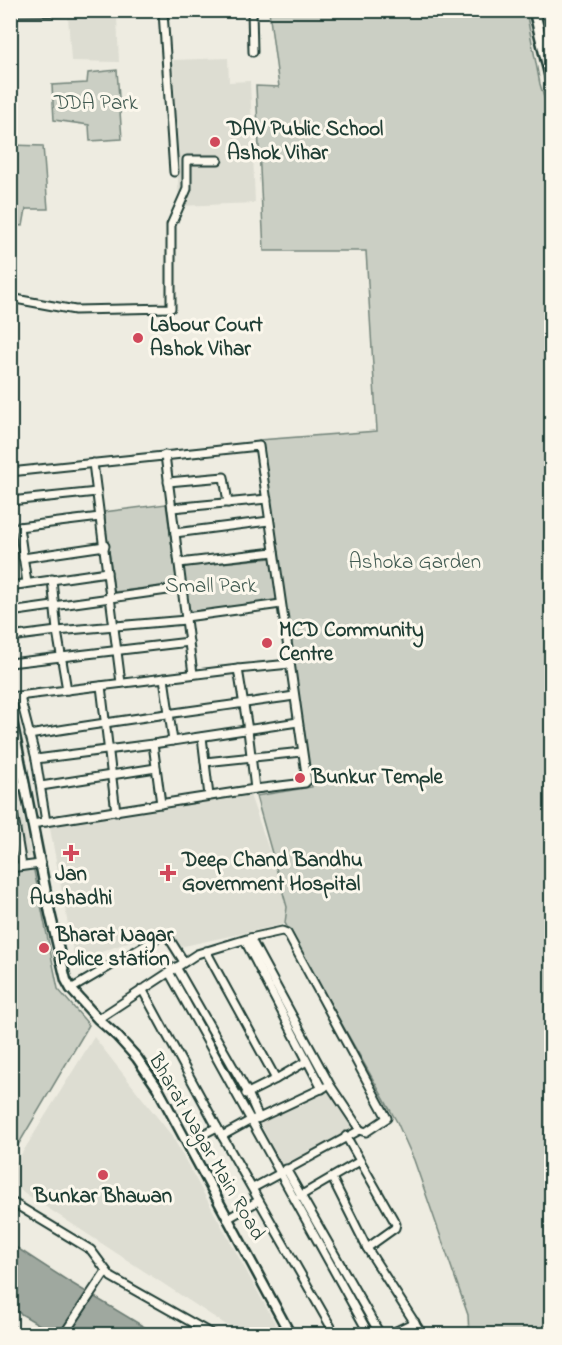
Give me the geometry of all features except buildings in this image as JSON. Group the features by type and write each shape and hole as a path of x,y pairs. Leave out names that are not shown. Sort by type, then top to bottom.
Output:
{"main road":[{"path":"526,10 536,21"},
{"path":"534,10 552,84"},
{"path":"549,10 552,21"}],"street":[{"path":"10,12 247,10"},
{"path":"252,10 253,52"},
{"path":"163,12 174,172"},
{"path":"10,298 75,310 171,308 171,225 187,189 187,160 218,160"},
{"path":"10,472 259,446 306,782 32,824"},
{"path":"165,455 193,674"},
{"path":"93,463 122,683"},
{"path":"168,482 224,477 228,503"},
{"path":"10,501 97,492"},
{"path":"172,508 267,499"},
{"path":"10,528 100,517"},
{"path":"175,533 269,521"},
{"path":"20,527 27,583"},
{"path":"23,558 105,546"},
{"path":"179,563 274,552"},
{"path":"10,586 108,572"},
{"path":"52,579 57,631 67,690"},
{"path":"10,612 182,588"},
{"path":"10,637 57,631 115,628 281,604"},
{"path":"10,663 189,642"},
{"path":"10,698 290,664"},
{"path":"238,669 255,789"},
{"path":"164,678 173,741"},
{"path":"101,686 116,812"},
{"path":"29,735 294,696"},
{"path":"20,698 36,759 46,822"},
{"name":"Bharat Nagar Main Road","path":"10,710 15,757 25,785 50,914 66,980 71,989 98,1019 137,1058 157,1087 290,1335"},
{"path":"36,759 298,722"},
{"path":"202,737 209,796"},
{"path":"153,744 161,804"},
{"path":"205,762 302,752"},
{"path":"41,786 156,768"},
{"path":"10,787 25,785"},
{"path":"10,794 22,866"},
{"path":"10,867 40,864"},
{"path":"98,1019 176,967 206,951 282,931 287,933 386,1116 386,1120 366,1132 360,1130 330,1085 248,940"},
{"path":"71,989 165,934 184,962"},
{"path":"248,940 322,1089"},
{"path":"206,951 276,1079"},
{"path":"176,967 248,1093 259,1118"},
{"path":"169,972 251,1120 302,1195 380,1335"},
{"path":"142,989 253,1188 258,1201 335,1335"},
{"path":"238,1097 307,1061"},
{"path":"222,1136 251,1120 330,1085"},
{"path":"187,1143 217,1127"},
{"path":"253,1188 360,1130"},
{"path":"346,1136 396,1224 395,1228 367,1248"},
{"path":"294,1198 360,1161"},
{"path":"283,1170 294,1198 369,1335"},
{"path":"332,1178 367,1248 422,1335"},
{"path":"10,1201 91,1250 111,1277 212,1335"},
{"path":"227,1219 258,1201"},
{"path":"64,1335 105,1271"},
{"path":"390,1335 415,1322"},
{"path":"10,1330 18,1335"}],"shaded area":[{"path":"68,16 117,16 119,62 71,61"},
{"name":"DAV Public School Ashok Vihar","path":"228,58 229,82 250,81 255,203 179,206 173,60"},
{"path":"10,750 31,857 11,860 10,860"},
{"name":"Deep Chand Bandhu Government Hospital","path":"250,795 294,922 175,948 168,927 75,962 49,823"},
{"name":"Bunkar Bhawan","path":"94,1037 172,1136 281,1334 240,1334 11,1184 11,1171"},
{"path":"332,1085 355,1128 282,1166 260,1123"},
{"path":"11,1244 156,1334 55,1334 11,1308"}],"green space":[{"name":"Ashoka Garden","path":"269,11 526,11 540,84 552,124 551,1334 469,1334 468,1315 414,1160 397,1122 285,923 287,907 256,796 312,787 259,440 377,431 366,251 264,251 256,86 279,87"},
{"name":"DDA Park","path":"117,70 122,139 90,141 89,125 54,120 52,85 87,83 88,73"},
{"path":"11,145 43,146 48,209 26,209 23,226 11,225"},
{"path":"166,504 177,584 114,592 104,512"},
{"name":"Small Park","path":"271,558 277,601 189,612 183,567"},
{"path":"33,866 58,989 89,1025 11,1157 11,869"}],"place":[{"name":"DAV Public School Ashok Vihar","path":"215,142"},
{"name":"Labour Court Ashok Vihar","path":"138,338"},
{"name":"MCD Community Centre","path":"267,643"},
{"name":"Bunkur Temple","path":"300,778"},
{"name":"Jan Aushadhi","path":"71,853"},
{"name":"Deep Chand Bandhu Government Hospital","path":"168,873"},
{"name":"Bharat Nagar Police station","path":"44,948"},
{"name":"Bunkar Bhawan","path":"103,1175"}]}
